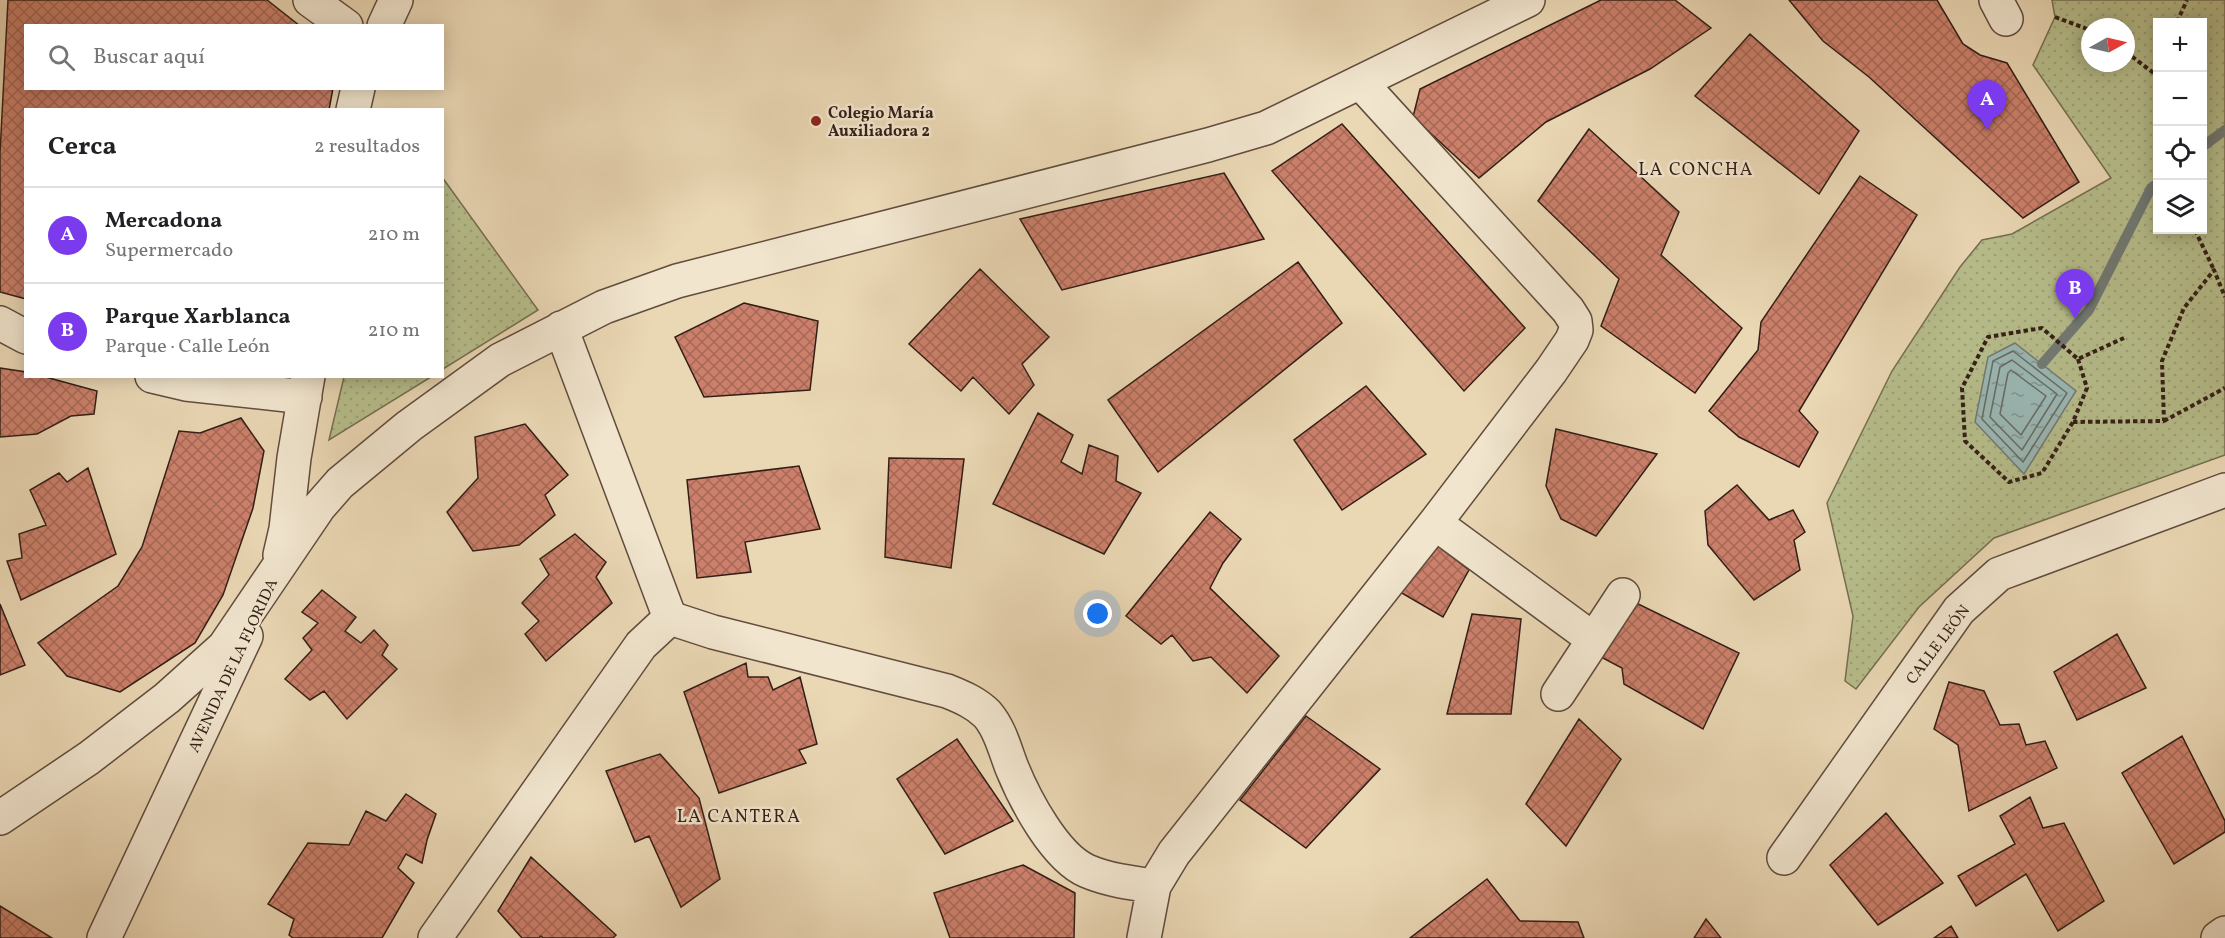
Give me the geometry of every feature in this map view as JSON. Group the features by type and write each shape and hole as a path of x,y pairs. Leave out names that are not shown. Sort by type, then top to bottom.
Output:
{"street":[{"path":"310,0 343,24"},
{"path":"385,24 396,0"},
{"path":"0,818 89,758 195,675 224,647 275,575 318,507 340,483 409,426 500,360 603,307 677,280 1196,148 1266,128 1528,0"},
{"path":"1144,938 1154,886 1174,853 1435,523 1551,371 1576,330 1575,321 1568,310 1360,82"},
{"path":"353,108 358,90"},
{"path":"0,323 24,336"},
{"path":"561,328 670,618"},
{"path":"160,378 186,384 306,387"},
{"name":"AVENIDA DE LA FLORIDA","path":"104,938 275,575 286,529 294,458 306,387"},
{"name":"CALLE LEÓN","path":"1784,858 1959,610 1999,574 2225,490"},
{"path":"1435,523 1593,639"},
{"path":"1558,694 1623,595"},
{"path":"670,618 713,632 947,691 970,701 988,715 1024,795 1057,848 1085,870 1118,881 1154,886"},
{"path":"435,938 641,645 670,618"},
{"path":"2218,938 2225,933"}],"path":[{"path":"2179,18 2187,0"},
{"path":"2055,17 2081,27"},
{"path":"2135,59 2153,72"},
{"path":"2197,234 2225,297"},
{"path":"2164,421 2162,361 2184,308 2214,270"},
{"path":"2042,328 2079,358 2086,388 2073,422 2042,473 2009,483 1965,441 1962,388 1988,337 2042,328"},
{"path":"2079,358 2124,338"},
{"path":"2073,422 2164,421 2225,388"}],"green space":[{"path":"2052,0 2225,0 2225,455 1994,538 1919,607 1856,689 1845,681 1853,616 1827,503 1892,371 1960,267 1982,240 2012,234 2111,178 2033,65 2055,17"},
{"path":"444,180 538,310 444,368"},
{"path":"344,378 429,378 329,440"}],"water":[{"path":"2015,343 2076,391 2024,474 1975,422 1988,357"}],"building":[{"path":"8,0 267,0 297,24 24,24 24,90 333,90 329,108 24,108 24,298 0,292 0,153"},
{"path":"1601,0 1675,0 1711,28 1650,69 1546,122 1479,178 1413,117 1420,89"},
{"path":"1789,0 1937,0 1963,44 1980,55 2007,63 2079,182 2023,218 1869,77 1823,41"},
{"path":"1750,34 1859,131 1819,194 1695,96"},
{"path":"1342,124 1525,328 1464,391 1272,171"},
{"path":"1589,129 1679,212 1661,255 1742,328 1695,393 1601,326 1619,279 1538,201"},
{"path":"1224,173 1264,239 1062,290 1020,219"},
{"path":"1860,176 1917,215 1799,411 1818,432 1799,467 1739,437 1709,411 1758,350 1761,322"},
{"path":"1298,262 1342,323 1158,472 1108,400"},
{"path":"980,269 1049,337 1022,364 1034,385 1009,414 973,377 961,391 909,344"},
{"path":"744,303 818,321 810,390 704,397 675,337"},
{"path":"0,368 24,372 24,378 49,378 97,391 94,414 71,416 37,434 0,437"},
{"path":"1366,386 1426,454 1342,510 1294,440"},
{"path":"1038,413 1073,435 1061,462 1082,474 1089,445 1118,456 1116,481 1141,493 1104,554 993,504"},
{"path":"241,418 264,451 253,508 223,595 195,643 120,692 67,676 38,643 118,586 142,547 179,431 200,433"},
{"path":"525,424 568,475 545,495 555,515 519,545 473,551 447,512 478,478 475,437"},
{"path":"1556,429 1657,454 1596,536 1561,519 1546,486"},
{"path":"889,458 964,459 951,568 885,557"},
{"path":"799,466 820,529 745,542 751,572 697,578 687,480"},
{"path":"88,468 116,554 21,600 7,561 22,558 19,534 46,525 30,490 59,473 67,482"},
{"path":"1737,485 1769,520 1793,510 1805,532 1794,540 1800,570 1754,600 1708,545 1705,511"},
{"path":"1210,512 1241,539 1223,563 1210,588 1279,656 1247,693 1211,657 1193,661 1172,635 1161,644 1126,616"},
{"path":"575,534 606,562 596,577 612,603 546,661 525,634 539,621 522,603 549,575 540,559"},
{"path":"1433,542 1469,570 1443,617 1400,592"},
{"path":"322,590 356,617 345,631 361,643 374,630 388,645 382,655 397,669 347,719 324,691 310,700 285,679 312,650 303,638 318,623 302,612"},
{"path":"1632,601 1739,653 1703,729 1624,684 1622,668 1599,656"},
{"path":"0,604 25,665 0,675"},
{"path":"1472,614 1521,619 1511,714 1447,714"},
{"path":"2117,634 2146,688 2077,720 2054,672"},
{"path":"746,663 748,677 768,677 773,690 800,677 817,744 799,750 806,763 719,793 684,692"},
{"path":"1949,682 1984,691 2000,725 2019,724 2026,745 2045,741 2057,768 1969,811 1958,745 1934,729"},
{"path":"1306,716 1380,769 1306,848 1240,800"},
{"path":"1579,719 1621,759 1566,846 1526,804"},
{"path":"2182,736 2225,821 2225,832 2174,864 2122,773"},
{"path":"957,739 1013,821 945,854 897,779"},
{"path":"660,754 699,798 720,879 681,907 649,836 635,842 606,771"},
{"path":"406,794 436,814 422,863 406,854 398,868 414,883 382,938 293,938 289,935 294,919 268,904 308,843 349,845 366,811 386,821"},
{"path":"2030,797 2043,828 2064,823 2104,901 2058,931 2026,874 1976,906 1958,876 2015,844 2000,816"},
{"path":"1886,813 1943,883 1878,925 1830,865"},
{"path":"531,857 616,935 613,938 543,938 541,936 522,938 498,911"},
{"path":"1023,865 1075,893 1074,938 950,938 934,893"},
{"path":"1487,879 1520,921 1578,922 1584,938 1410,938"},
{"path":"0,906 52,938 0,938"},
{"path":"1706,919 1721,938 1694,938"},
{"path":"1951,926 1958,938 1934,938"}],"waterway":[{"path":"2207,143 2225,130"},
{"path":"2042,364 2089,310 2153,187"}],"place":[{"name":"Colegio María Auxiliadora 2","path":"816,121"},
{"name":"Mercadona","path":"1987,130"},
{"name":"Parque Xarblanca","path":"2075,319"}],"district":[{"name":"LA CONCHA","path":"1696,169"},
{"name":"LA CANTERA","path":"739,816"}]}
